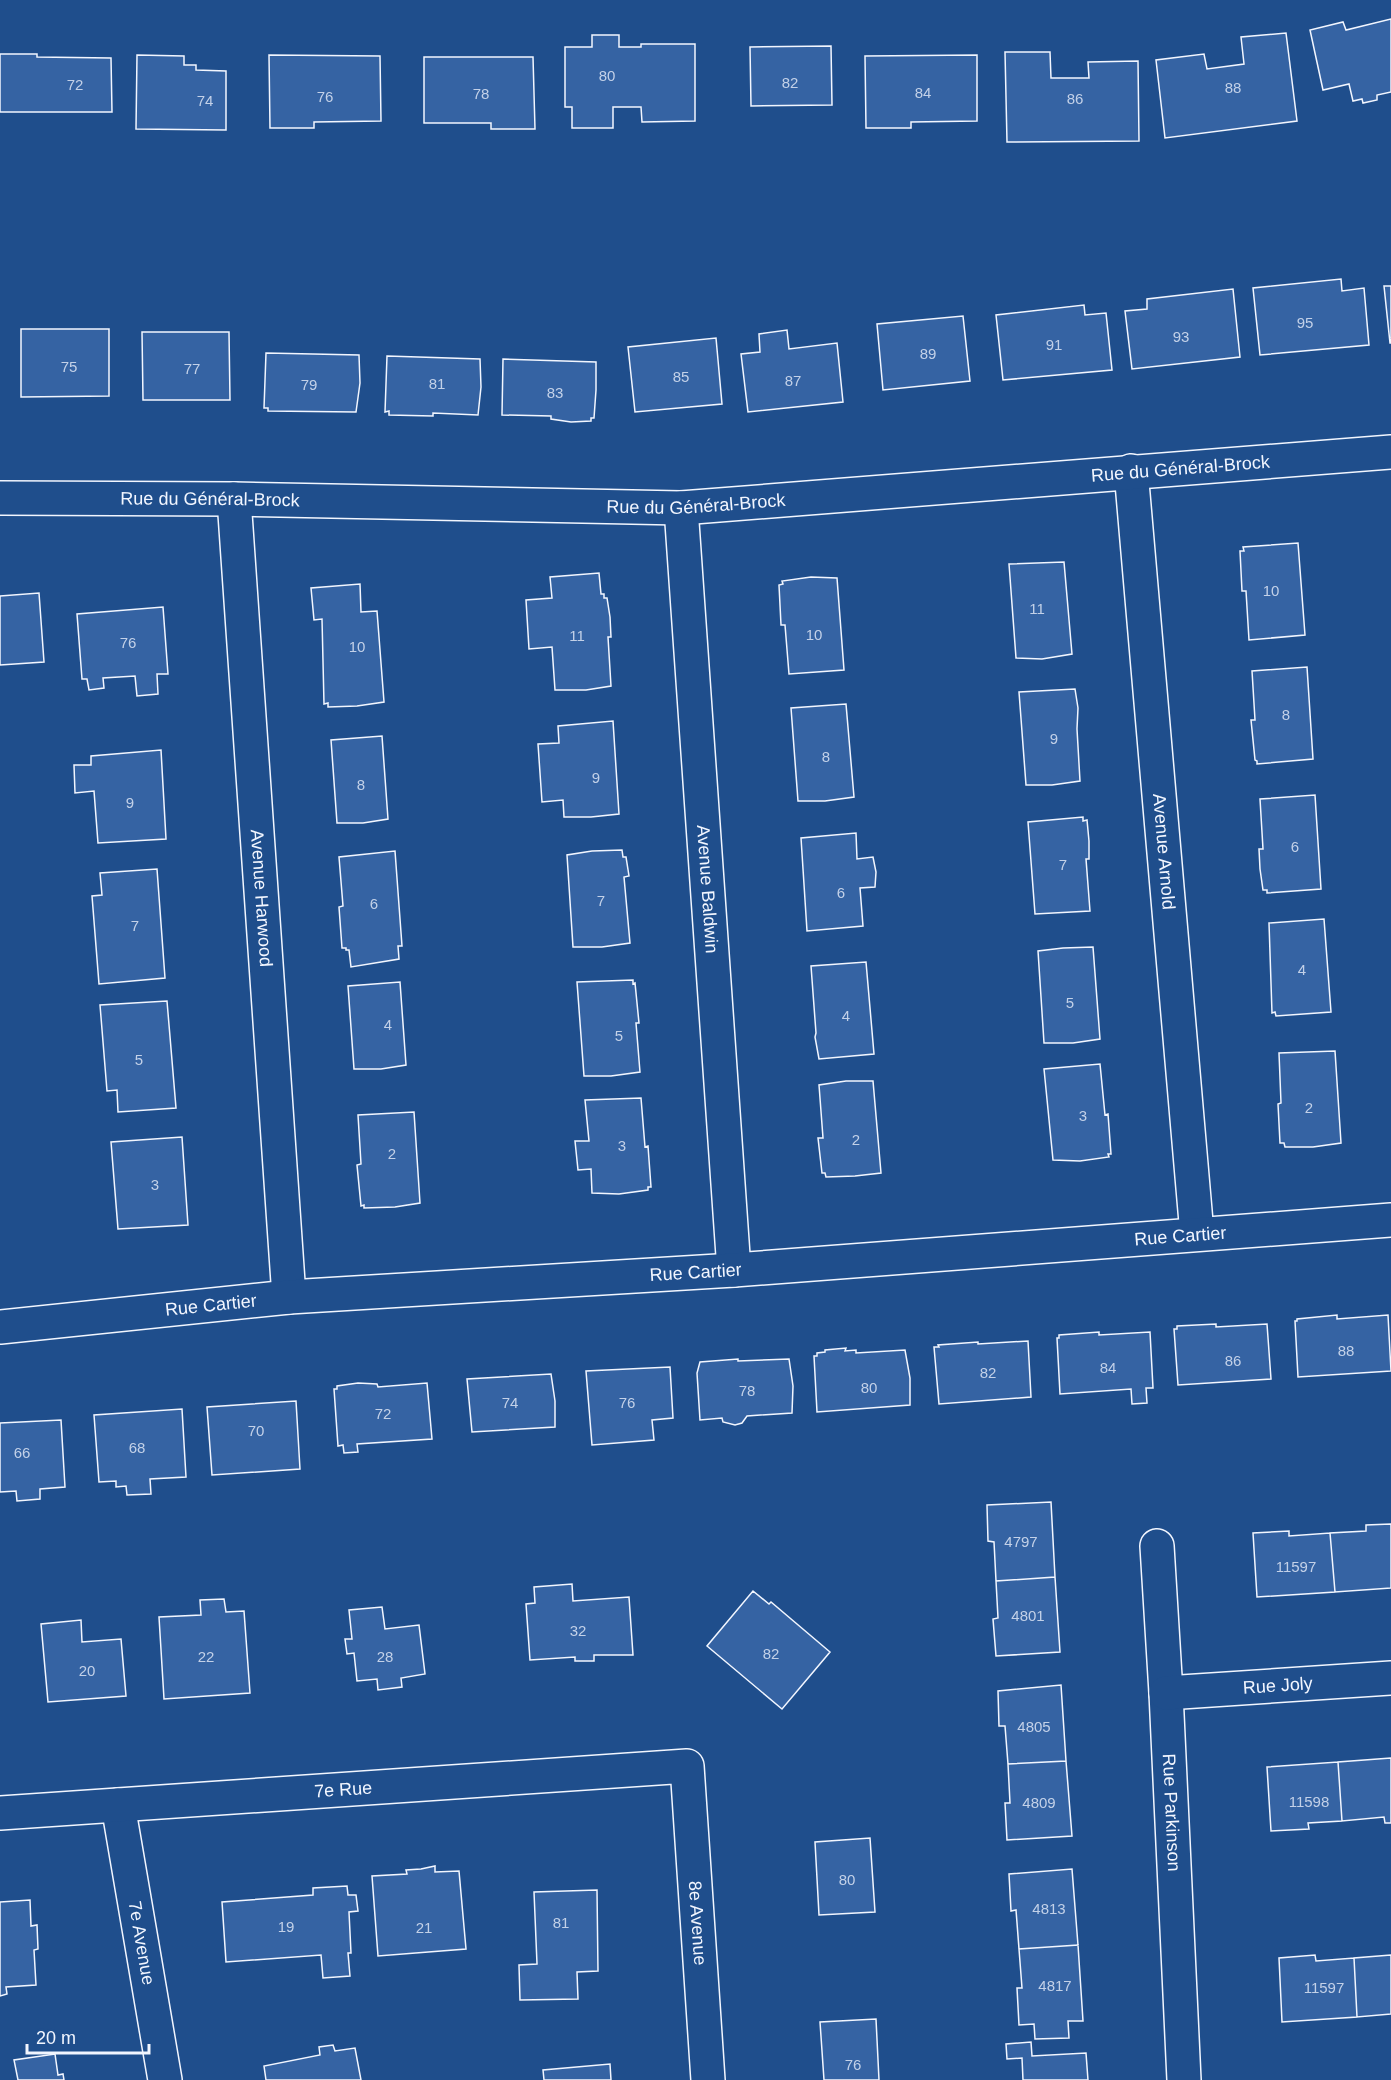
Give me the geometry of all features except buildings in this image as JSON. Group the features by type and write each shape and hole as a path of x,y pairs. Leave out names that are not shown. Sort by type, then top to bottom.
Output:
{"street":[{"name":"Rue du Général-Brock","path":"0,498 234,499 681,508 1391,452"},
{"name":"Avenue Arnold","path":"1131,471 1197,1234"},
{"name":"Avenue Harwood","path":"234,499 289,1297"},
{"name":"Avenue Baldwin","path":"681,508 734,1270"},
{"name":"Rue Cartier","path":"0,1327 289,1297 734,1270 1391,1220"},
{"name":"Rue Parkinson","path":"1157,1546 1184,2080"},
{"name":"Rue Joly","path":"1166,1693 1391,1678"},
{"name":"7e Rue","path":"0,1813 687,1766"},
{"name":"8e Avenue","path":"687,1766 708,2080"},
{"name":"7e Avenue","path":"118,1805 165,2080"}]}
